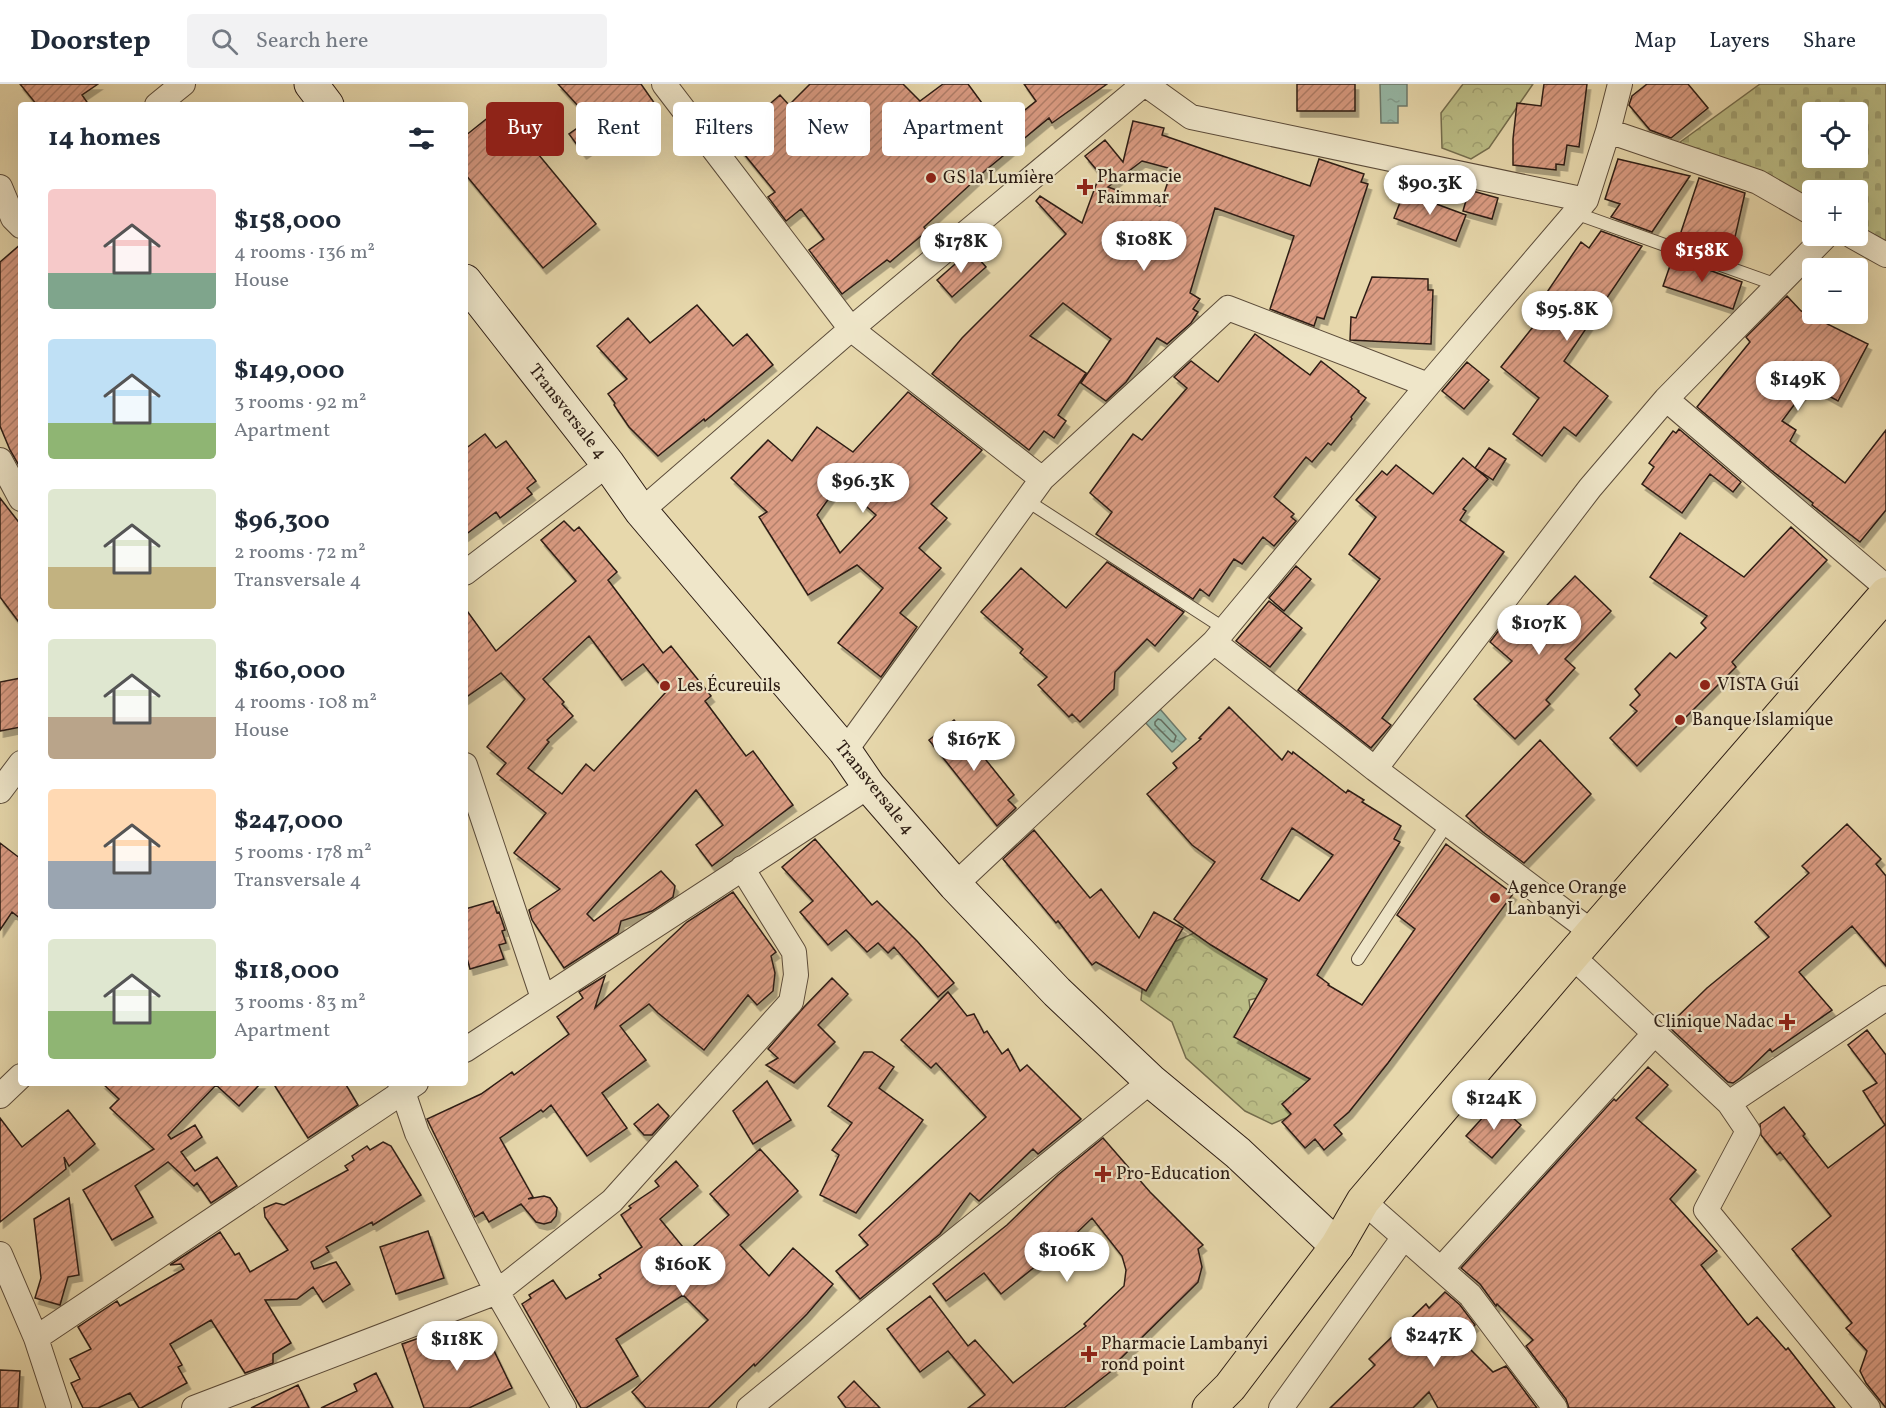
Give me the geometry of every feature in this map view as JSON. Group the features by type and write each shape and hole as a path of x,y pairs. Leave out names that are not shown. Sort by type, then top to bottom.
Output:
{"main road":[{"path":"311,84 325,102"},
{"name":"Transversale 4","path":"468,285 608,464 641,511 845,751 869,786 955,885 1057,992 1151,1081 1238,1153 1337,1246"},
{"path":"1209,1408 1230,1387 1337,1246 1363,1201 1886,594"}],"street":[{"path":"161,102 183,84"},
{"path":"664,84 851,329 1042,479"},
{"path":"641,511 851,329 1145,84 1191,117 1581,206"},
{"path":"955,885 1219,635 1581,206 1608,131 1620,84"},
{"path":"1608,131 1758,182 1802,207"},
{"path":"0,187 14,221"},
{"path":"1868,245 1886,255"},
{"path":"1375,769 1590,488 1666,399 1816,246"},
{"path":"845,751 1042,479 1228,308 1428,385"},
{"path":"1666,399 1886,587"},
{"path":"0,460 18,493"},
{"path":"468,571 608,464"},
{"path":"1219,635 1375,769 1447,824 1583,945 1654,1034 1729,1103 1748,1131 1706,1210 1868,1408"},
{"path":"0,791 18,767"},
{"path":"468,774 543,998"},
{"path":"468,1048 869,786"},
{"path":"194,1408 497,1292 612,1202 791,1002 796,975 794,952 742,868"},
{"path":"1729,1103 1882,1007"},
{"path":"1441,1269 1654,1034"},
{"path":"0,1096 18,1079"},
{"path":"749,1408 1151,1081"},
{"path":"36,1338 406,1086 417,1133 497,1292 564,1408"},
{"path":"1363,1201 1470,1295 1555,1408"},
{"path":"1281,1408 1404,1237"},
{"path":"0,1254 36,1338 58,1408"}],"lane":[{"path":"1581,206 1777,285"},
{"path":"1026,500 1219,635"},
{"path":"1358,959 1447,824"}],"green space":[{"path":"1463,84 1533,84 1489,148 1471,159 1442,148 1441,113"},
{"path":"1760,84 1886,84 1886,255 1868,243 1868,180 1802,180 1802,208 1672,148"},
{"path":"1205,928 1272,976 1269,995 1249,1000 1254,1039 1341,1057 1291,1116 1272,1124 1245,1111 1186,1058 1172,1022 1141,1000 1143,981 1165,946"}],"water":[{"path":"1380,84 1407,84 1407,106 1398,106 1398,123 1381,123"},
{"path":"1160,709 1186,739 1172,752 1145,722"}],"building":[{"path":"20,84 98,84 82,95 87,102 35,102"},
{"path":"558,84 641,84 654,102 576,102"},
{"path":"810,84 903,84 920,101 943,84 968,84 981,102 882,102 882,156 1003,156 924,227 927,231 890,262 887,260 842,294 809,250 824,239 801,209 786,221 768,197 775,192 746,156 774,156 774,102 772,102 780,95 786,102 786,156 870,156 870,102 792,102"},
{"path":"1024,84 1107,84 1052,123 1049,118 1025,138 1025,110 1036,101"},
{"path":"1297,84 1355,84 1355,111 1297,111"},
{"path":"1544,84 1587,84 1579,147 1567,145 1564,165 1556,164 1556,170 1513,165 1517,103 1541,106"},
{"path":"1647,84 1688,84 1708,108 1671,138 1650,130 1629,105 1632,96"},
{"path":"486,119 486,156 540,156 596,224 543,268 468,178 468,134"},
{"path":"1133,121 1164,128 1162,135 1310,186 1319,159 1364,174 1361,182 1368,184 1324,319 1317,317 1314,326 1270,309 1294,236 1215,208 1190,293 1200,299 1193,309 1198,312 1191,323 1167,344 1157,338 1126,382 1106,401 1081,383 1111,339 1063,303 1030,336 1086,373 1058,415 1066,421 1054,438 1044,431 1029,450 932,374 962,338 1066,234 1036,201 1040,196 1082,223 1100,174 1085,156 1105,140 1123,162","holes":["1142,161 1172,169 1160,206 1108,187"]},
{"path":"576,129 576,144 569,134"},
{"path":"1618,159 1690,176 1652,232 1611,217 1620,204 1605,199"},
{"path":"1699,178 1745,193 1730,259 1678,241"},
{"path":"1469,190 1498,198 1492,219 1463,211"},
{"path":"1404,192 1466,215 1456,241 1394,218"},
{"path":"1601,231 1642,246 1564,361 1608,396 1576,436 1564,427 1542,456 1513,434 1539,398 1501,367 1549,307 1541,301 1581,242 1589,248"},
{"path":"18,247 18,464 0,426 0,262"},
{"path":"971,250 986,267 952,297 937,280"},
{"path":"1673,257 1742,282 1733,309 1663,286"},
{"path":"1372,277 1428,279 1428,290 1433,290 1431,344 1350,340 1351,317 1356,318"},
{"path":"1787,296 1802,311 1802,324 1827,324 1868,344 1838,401 1809,385 1782,421 1796,430 1790,441 1845,483 1886,430 1886,510 1860,542 1812,505 1813,503 1697,407 1750,342 1746,337"},
{"path":"697,305 733,346 747,334 773,365 658,456 629,427 614,405 615,403 608,394 627,379 597,346 628,318 650,343"},
{"path":"1255,334 1310,375 1321,361 1366,398 1331,445 1328,443 1312,462 1306,457 1274,497 1294,514 1291,517 1296,521 1274,546 1263,537 1242,564 1234,559 1209,596 1200,589 1193,599 1096,534 1112,512 1090,493 1133,434 1142,440 1187,388 1174,377 1191,361 1218,382"},
{"path":"1467,362 1489,380 1464,409 1442,391"},
{"path":"908,392 982,450 931,504 947,518 919,548 941,568 900,613 917,627 881,677 838,643 883,588 857,565 808,595 759,517 767,512 731,478 768,440 792,461 817,427 853,452","holes":["840,483 876,515 840,553 817,515"]},
{"path":"1679,429 1741,482 1733,492 1710,474 1682,513 1642,484 1654,467 1649,463 1673,431 1676,433"},
{"path":"485,434 496,448 506,441 536,481 527,488 532,494 500,518 496,512 468,533 468,447"},
{"path":"1489,448 1506,459 1493,480 1475,468"},
{"path":"1463,458 1488,479 1463,509 1466,511 1460,520 1504,552 1382,718 1391,725 1371,748 1298,690 1380,579 1349,554 1376,517 1356,500 1382,471 1387,475 1396,465 1433,494"},
{"path":"0,498 18,521 18,621 0,597"},
{"path":"564,521 574,531 579,527 617,572 608,580 663,653 671,646 711,696 705,701 746,756 753,751 793,805 712,866 696,845 723,825 696,790 587,914 594,921 661,871 675,886 673,897 652,911 621,921 618,933 564,968 532,920 529,910 560,889 514,853 546,813 497,774 506,763 487,747 525,699 501,673 468,696 468,612 496,651 576,581 541,540","holes":["589,636 622,680 643,664 666,692 594,771 586,764 562,794 528,768 549,742 547,740 573,716 562,704 564,702 543,679"]},
{"path":"1791,527 1827,560 1732,662 1736,667 1637,766 1610,738 1637,711 1630,705 1640,695 1635,689 1670,653 1676,658 1706,628 1701,623 1707,616 1650,577 1680,533 1744,577"},
{"path":"1107,562 1184,612 1155,646 1147,639 1115,672 1114,689 1080,722 1072,714 1069,717 1038,685 1047,677 1020,653 1023,649 981,612 1021,568 1066,608"},
{"path":"1296,566 1311,579 1284,611 1269,598"},
{"path":"1575,576 1611,611 1565,659 1575,668 1546,700 1550,704 1515,739 1474,699 1512,661 1490,642 1512,613 1527,626"},
{"path":"1269,601 1302,628 1270,667 1236,641"},
{"path":"18,679 18,728 0,731 0,682"},
{"path":"1229,707 1282,760 1288,751 1292,754 1293,752 1346,793 1348,790 1364,800 1362,802 1401,826 1394,839 1400,842 1317,975 1328,985 1362,1005 1415,929 1397,915 1446,844 1513,894 1388,1063 1349,1112 1334,1125 1342,1134 1324,1150 1315,1139 1305,1148 1282,1122 1291,1114 1282,1104 1310,1079 1234,1037 1267,979 1174,919 1215,862 1192,845 1147,794 1177,768 1173,763 1201,739 1199,738","holes":["1292,828 1333,855 1299,901 1261,879"]},
{"path":"954,720 1014,795 1008,800 1016,808 997,826 929,740"},
{"path":"1540,740 1591,794 1524,863 1466,816"},
{"path":"1847,824 1881,859 1876,864 1886,876 1886,966 1852,926 1799,972 1832,1010 1772,1052 1770,1049 1733,1083 1728,1082 1668,1026 1707,988 1769,937 1755,922 1809,873 1802,866"},
{"path":"1034,830 1090,898 1101,889 1139,938 1154,912 1183,928 1146,991 1096,962 1092,965 1058,921 1056,923 1003,859"},
{"path":"815,839 872,905 877,901 954,983 938,997 894,947 888,953 878,943 867,952 846,930 828,945 800,912 813,901 782,867"},
{"path":"0,843 18,857 18,917 12,912 0,930"},
{"path":"733,892 776,952 771,956 775,973 773,991 757,1005 748,995 704,1050 649,1004 620,1026 646,1060 602,1093 627,1128 587,1156 551,1105 500,1138 533,1197 528,1199 544,1196 550,1198 557,1208 556,1216 551,1222 544,1224 536,1222 521,1204 489,1222 483,1212 475,1217 427,1119 481,1094 512,1072 514,1075 569,1034 557,1017 583,998 579,992 605,976 595,1008 687,922"},
{"path":"493,901 505,930 502,931 506,943 499,945 504,959 470,969 468,908"},
{"path":"832,978 848,994 818,1025 835,1042 794,1083 766,1065 778,1058 768,1049"},
{"path":"948,992 967,1016 974,1014 984,1033 987,1031 1002,1054 1008,1049 1020,1071 1027,1065 1081,1119 1038,1154 1033,1149 979,1201 970,1193 940,1234 860,1299 836,1271 868,1245 859,1235 986,1117 936,1063 931,1068 901,1040"},
{"path":"1867,1030 1886,1055 1886,1408 1866,1383 1860,1371 1867,1351 1846,1328 1852,1323 1792,1249 1831,1216 1780,1152 1777,1155 1761,1135 1760,1124 1784,1107 1828,1168 1885,1125 1863,1091 1877,1083 1848,1045"},
{"path":"864,1052 872,1052 894,1067 879,1088 923,1120 856,1213 820,1195 839,1155 832,1150 852,1123 828,1106"},
{"path":"1648,1067 1668,1085 1636,1118 1696,1170 1670,1199 1717,1251 1701,1265 1748,1325 1757,1317 1786,1350 1788,1348 1835,1408 1569,1408 1566,1399 1526,1346 1533,1340 1497,1304 1496,1306 1480,1284 1461,1268 1614,1099 1616,1101"},
{"path":"767,1081 791,1120 753,1144 733,1111"},
{"path":"105,1086 215,1086 168,1135 171,1139 195,1125 202,1137 181,1152 195,1171 217,1157 237,1186 211,1203 197,1183 194,1186 168,1162 135,1186 153,1217 112,1240 83,1190 154,1149 110,1108 119,1099"},
{"path":"217,1086 258,1086 239,1106"},
{"path":"275,1086 347,1086 358,1105 308,1138"},
{"path":"1496,1103 1521,1125 1492,1158 1466,1136"},
{"path":"658,1104 669,1116 652,1135 644,1135 634,1124"},
{"path":"68,1110 95,1144 69,1166 64,1157 66,1169 0,1222 0,1118 22,1147"},
{"path":"1103,1138 1150,1192 1203,1245 1198,1249 1202,1267 1198,1282 1112,1367 1114,1369 1064,1408 968,1408 985,1395 948,1351 920,1372 887,1329 930,1296 968,1346 975,1340 1013,1383 1086,1326 1084,1324 1124,1286 1126,1270 1122,1256 1092,1218 1058,1251 1057,1249 1001,1294 984,1273 946,1301 933,1284 1007,1225 1058,1175"},
{"path":"383,1142 391,1146 421,1195 373,1225 372,1222 326,1247 329,1252 311,1262 314,1269 336,1262 350,1284 323,1302 313,1287 297,1299 265,1300 291,1343 273,1354 273,1363 245,1373 211,1320 170,1344 182,1365 178,1367 187,1383 141,1408 130,1393 98,1408 83,1408 71,1383 80,1379 70,1359 91,1349 78,1327 117,1301 120,1306 184,1269 181,1264 170,1265 220,1232 235,1255 239,1253 250,1272 288,1250 265,1217 264,1208 276,1203 284,1205 348,1170 345,1166 354,1160 352,1156 367,1146 370,1150"},
{"path":"760,1149 798,1191 740,1245 769,1276 793,1248 833,1284 807,1314 755,1366 754,1364 708,1408 646,1408 632,1392 708,1320 683,1295 616,1339 638,1376 586,1408 581,1408 522,1304 531,1298 529,1295 553,1280 566,1299 601,1278 599,1275 642,1247 621,1215 631,1208 629,1206 659,1186 655,1181 676,1161 698,1186 660,1219 687,1252 729,1215 710,1194"},
{"path":"69,1198 79,1275 68,1277 60,1305 35,1298 41,1278 34,1219"},
{"path":"428,1231 444,1278 396,1294 380,1247"},
{"path":"1445,1292 1460,1305 1475,1325 1460,1339 1493,1372 1506,1366 1537,1408 1438,1408 1429,1392 1413,1408 1330,1408 1375,1365 1369,1359 1426,1304 1429,1308"},
{"path":"484,1330 512,1388 469,1408 424,1408 402,1344 425,1336 431,1354"},
{"path":"0,1370 20,1371 18,1408 0,1408"},
{"path":"376,1373 393,1408 321,1408 357,1391 354,1384"},
{"path":"854,1381 880,1408 846,1408 838,1397"},
{"path":"298,1385 309,1408 251,1408"}],"place":[{"name":"GS la Lumière","path":"931,178"},
{"name":"Pharmacie Faimmar","path":"1085,187"},
{"name":"VISTA Gui","path":"1705,685"},
{"name":"Les Écureuils","path":"665,686"},
{"name":"Banque Islamique","path":"1680,720"},
{"name":"Agence Orange Lanbanyi","path":"1495,898"},
{"name":"Clinique Nadac","path":"1787,1022"},
{"name":"Pro-Education","path":"1103,1174"},
{"name":"Pharmacie Lambanyi rond point","path":"1089,1354"}]}
